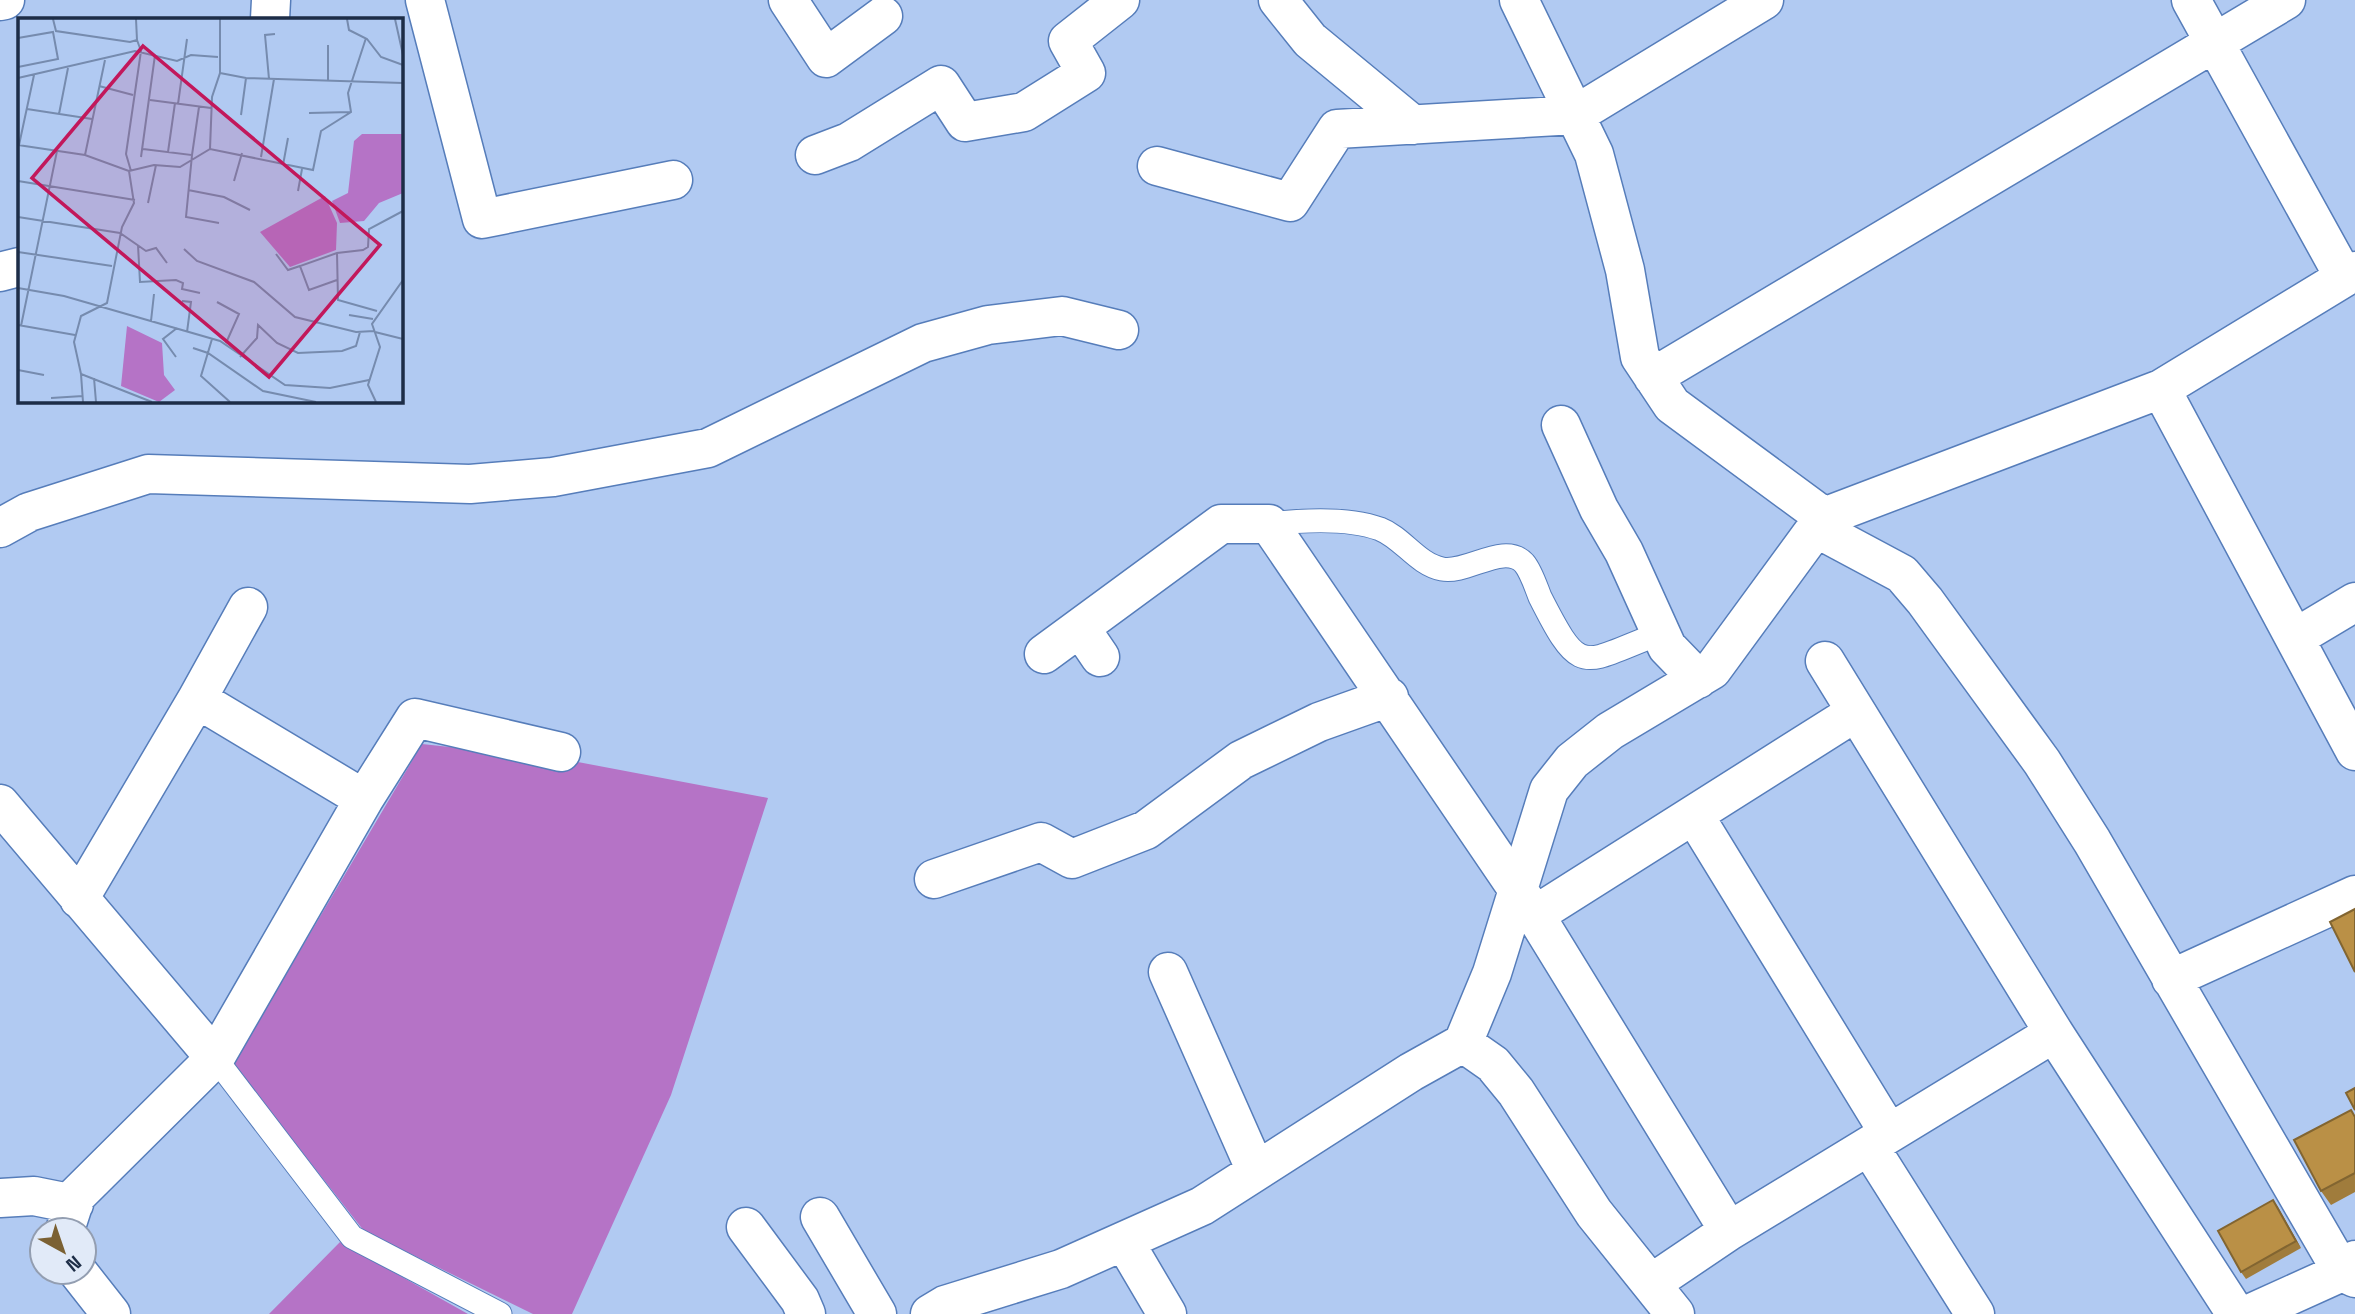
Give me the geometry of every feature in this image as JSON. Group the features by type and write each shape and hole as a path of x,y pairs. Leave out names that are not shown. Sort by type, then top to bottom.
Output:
{"street":[{"path":"270,18 271,0"},
{"path":"425,0 482,219 673,180"},
{"path":"788,0 826,58 883,16"},
{"path":"815,155 849,142 941,85 965,122 1024,112 1086,73 1068,41 1120,0"},
{"path":"1278,0 1310,40 1413,125"},
{"path":"1519,0 1594,154 1618,244 1640,358 1672,405 1820,523 1902,574 1925,601 2042,762 2092,841 2171,979 2351,1270 2249,1314"},
{"path":"1157,166 1290,202 1337,130 1575,115 1765,0"},
{"path":"951,1310 1061,1269 1202,1206 1410,1072 1463,1043 1492,973 1527,902 1549,790 1572,761 1610,731 1712,670 1820,523 2161,389 2349,274 2191,0"},
{"path":"1653,377 2286,0"},
{"path":"0,272 18,267"},
{"path":"0,528 29,512 148,474 470,484 553,477 708,448 923,343 988,324 1062,316 1119,330"},
{"path":"2161,389 2355,751"},
{"path":"1561,425 1598,509 1624,552 1667,647 1698,680"},
{"path":"1044,654 1090,643 1221,524 1269,524 1527,902 1729,1231"},
{"path":"2295,638 2355,602"},
{"path":"79,899 248,607"},
{"path":"1825,661 2054,1033 2236,1314"},
{"path":"934,879 1041,842 1072,859 1146,830 1241,760 1319,722 1388,697"},
{"path":"197,699 364,799"},
{"path":"1527,902 1693,815 1856,712"},
{"path":"69,1216 76,1196 215,1058 364,799 415,718 561,752"},
{"path":"0,804 215,1058"},
{"path":"1693,815 1975,1314"},
{"path":"2171,979 2355,895"},
{"path":"1168,972 1256,1171"},
{"path":"1652,1283 1729,1231 2054,1033"},
{"path":"1463,1043 1493,1064 1516,1092 1594,1213 1675,1314"},
{"path":"0,1198 34,1196 67,1216"},
{"path":"820,1217 877,1314"},
{"path":"746,1227 800,1300 806,1314"},
{"path":"1124,1241 1167,1314"},
{"path":"89,1286 111,1314"}],"lane":[{"path":"1269,524 1312,519 1381,529 1419,559 1443,569 1466,569 1491,559 1510,557 1524,563 1563,642 1574,655 1589,660 1661,633"},
{"path":"215,1058 352,1237 500,1314"}],"shaded area":[{"path":"422,744 562,759 768,798 671,1095 572,1314 533,1314 364,1231 233,1064"},
{"path":"340,1242 468,1314 269,1314"}],"building":[{"path":"2355,909 2355,972 2330,922"},
{"path":"2355,1088 2355,1110 2346,1093"},
{"path":"2351,1110 2355,1117 2355,1173 2321,1191 2294,1140"},
{"path":"2273,1200 2296,1241 2241,1272 2218,1231"}]}
